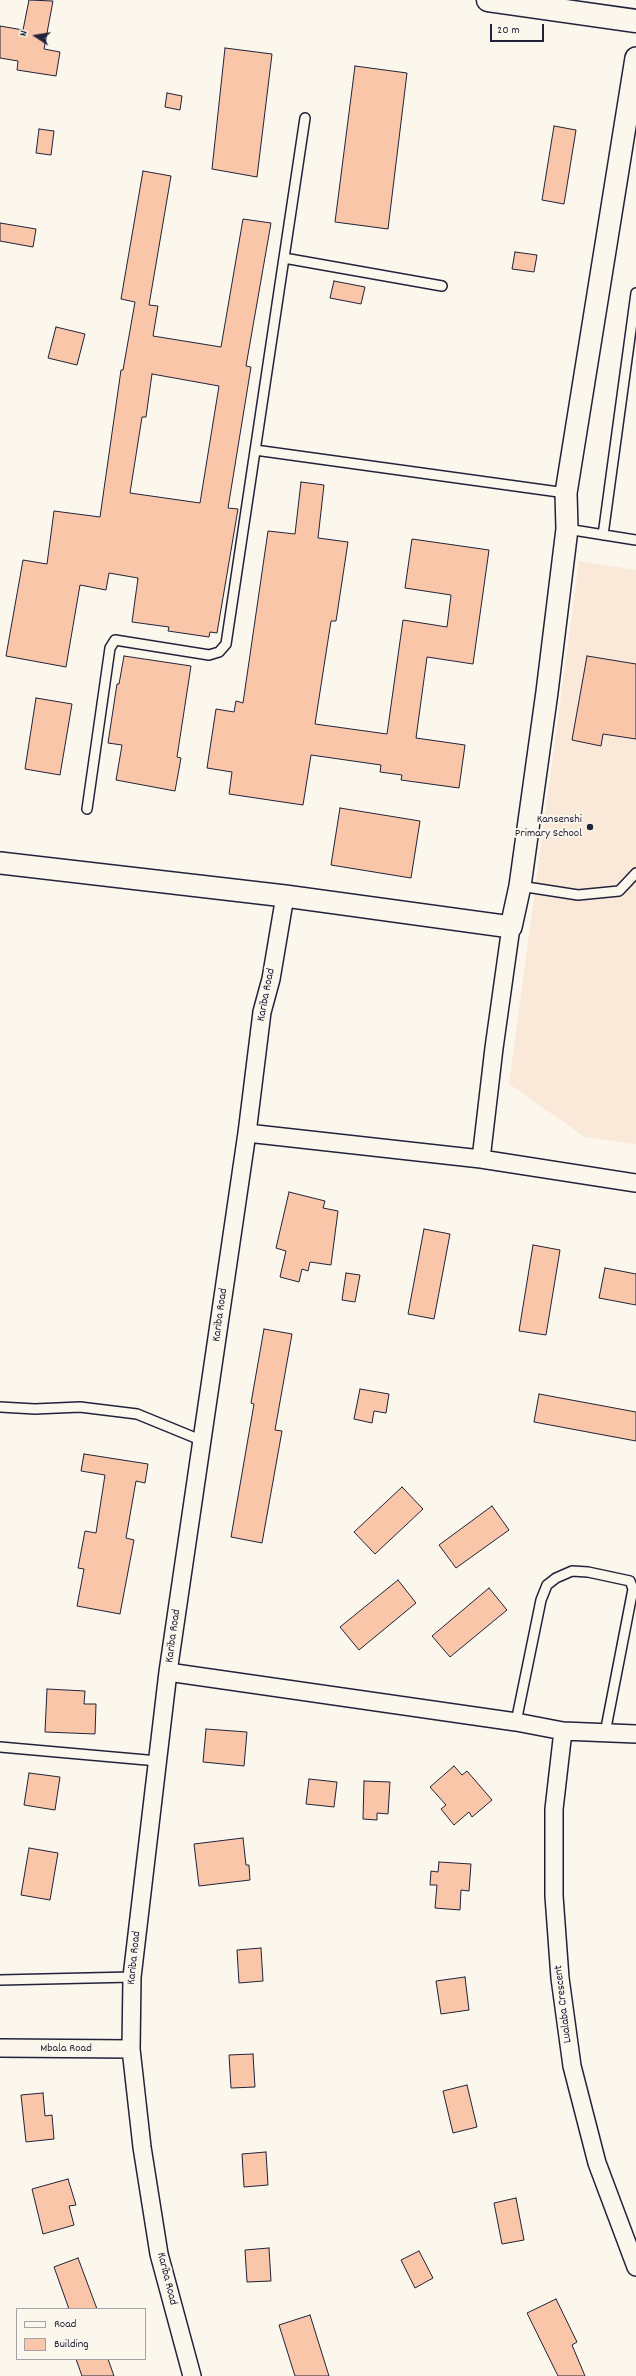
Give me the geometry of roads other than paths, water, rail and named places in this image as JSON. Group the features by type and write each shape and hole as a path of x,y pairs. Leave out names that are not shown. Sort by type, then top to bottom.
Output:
{"main road":[{"path":"488,0 636,21"}],"street":[{"path":"481,1159 494,1048 511,927 520,886 567,529 566,493 636,58"},
{"path":"0,864 285,896 511,927"},
{"name":"Kariba Road","path":"192,2376 159,2254 142,2147 131,2049 132,1978 168,1672 247,1133 262,1012 271,979 285,896"},
{"path":"247,1133 481,1159 636,1183"},
{"path":"168,1672 516,1722 563,1731 636,1734"},
{"name":"Lualaba Crescent","path":"563,1731 554,1808 554,1896 560,1978 571,2058 597,2163 636,2268"},
{"name":"Mbala Road","path":"0,2048 131,2049"}],"lane":[{"path":"87,809 110,648 115,640 209,655 219,652 226,644 305,118"},
{"path":"284,258 442,286"},
{"path":"603,535 636,293"},
{"path":"255,450 566,493"},
{"path":"567,529 636,540"},
{"path":"520,886 578,896 618,891 636,873"},
{"path":"0,1407 35,1409 80,1407 137,1414 202,1441"},
{"path":"516,1722 541,1600 546,1585 556,1578 572,1571 588,1572 630,1581 633,1589 605,1733"},
{"path":"0,1747 158,1760"},
{"path":"0,1980 132,1978"}],"place":[{"name":"Kansenshi Primary School","path":"590,827"}]}
